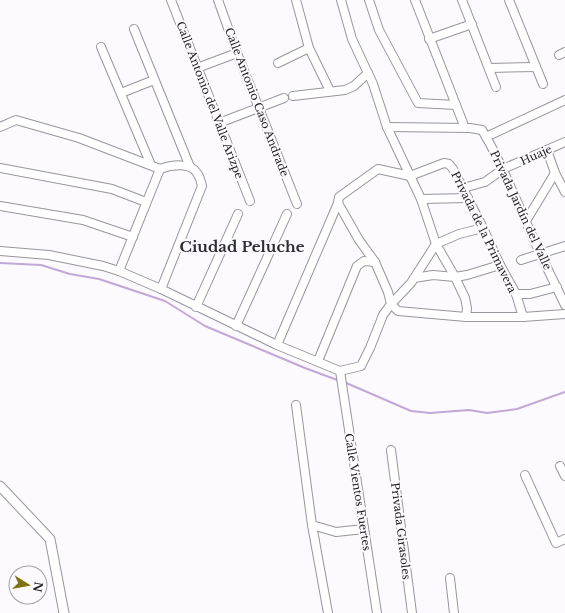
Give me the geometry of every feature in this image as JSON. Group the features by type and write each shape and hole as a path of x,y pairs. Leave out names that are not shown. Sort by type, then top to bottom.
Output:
{"street":[{"name":"Calle Antonio del Valle Arizpe","path":"171,0 250,201"},
{"name":"Calle Antonio Caso Andrade","path":"218,0 258,108 297,204"},
{"path":"296,0 309,48 330,91"},
{"path":"341,0 352,39 373,84 387,127 421,200 436,244 455,277 467,304 466,317"},
{"path":"369,0 379,30 418,103 456,105"},
{"path":"415,0 463,123"},
{"path":"462,0 496,87"},
{"path":"509,0 543,84"},
{"path":"429,39 472,24"},
{"path":"134,29 190,167 197,172 202,186 161,289"},
{"path":"101,48 151,165"},
{"path":"278,63 309,48"},
{"path":"197,68 237,53"},
{"path":"489,68 536,67"},
{"path":"293,96 345,90 354,86 368,73"},
{"path":"121,94 154,80"},
{"path":"219,123 284,98"},
{"path":"387,127 470,128 482,130 486,137 565,100"},
{"path":"0,127 16,120 79,138 160,169 170,166 190,167"},
{"name":"Privada Jardín del Valle","path":"486,137 503,170 540,255 560,290 565,306"},
{"name":"Huaje","path":"463,188 486,182 503,170 565,142"},
{"path":"547,150 555,173 565,192"},
{"name":"Privada de la Primavera","path":"410,176 444,163 449,164 454,168 500,265 516,294 523,317"},
{"path":"0,168 112,189 146,202"},
{"path":"119,271 160,169"},
{"path":"276,345 338,203 339,197 378,169 410,176"},
{"path":"526,221 555,173"},
{"path":"421,200 468,198"},
{"path":"338,203 359,240 375,262 388,292 391,304 398,311 466,317 523,317 565,314"},
{"path":"0,206 83,220 133,237"},
{"path":"196,307 238,214"},
{"path":"236,326 286,214"},
{"path":"0,251 49,255 119,271 161,289 276,345 318,361 340,374 361,366 383,315 391,304 411,283 436,244 459,234 483,228"},
{"path":"522,260 565,246"},
{"path":"318,361 357,266 364,261 375,262"},
{"path":"414,278 433,275 455,277 500,265"},
{"path":"516,294 530,294 560,290"},
{"name":"Calle Vientos Fuertes","path":"340,374 377,613"},
{"path":"296,405 312,525 328,613"},
{"name":"Privada Girasoles","path":"391,450 412,613"},
{"path":"560,466 565,476"},
{"path":"525,475 556,543 565,539"},
{"path":"0,486 50,539 64,613"},
{"path":"312,525 336,532 364,529"},
{"path":"450,578 454,613"}],"waterway":[{"path":"0,263 41,265 70,274 99,279 165,301 205,326 340,381"},
{"path":"344,382 411,411 430,413 469,410 487,413 517,409 565,392"}],"district":[{"name":"Ciudad Peluche","path":"242,246"}]}
